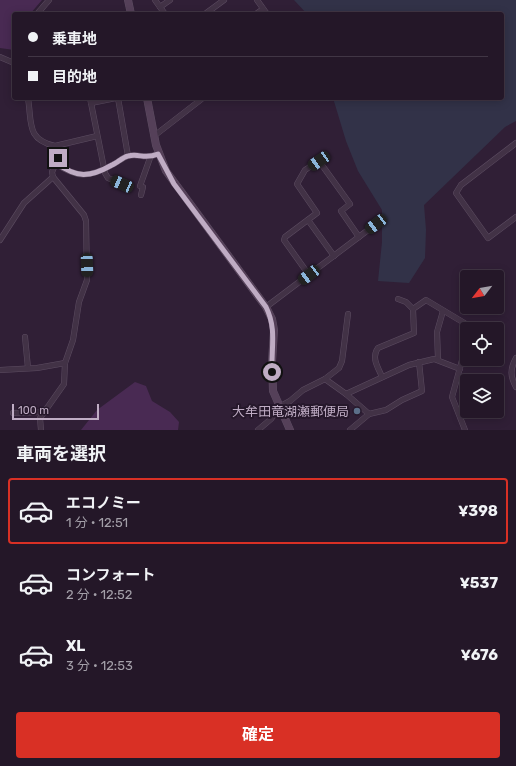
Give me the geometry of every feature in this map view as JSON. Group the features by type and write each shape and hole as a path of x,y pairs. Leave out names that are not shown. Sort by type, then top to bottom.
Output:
{"street":[{"path":"39,12 49,0"},
{"path":"128,0 131,12"},
{"path":"155,0 164,12"},
{"path":"160,7 170,0"},
{"path":"208,12 224,0"},
{"path":"256,0 265,12"},
{"path":"259,12 263,9"},
{"path":"0,57 12,62"},
{"path":"28,100 33,132 38,139 55,146 97,136"},
{"path":"91,100 104,169 108,178 122,184"},
{"path":"117,100 128,156"},
{"path":"147,100 158,154 174,184 266,307 272,319 274,330 273,391 290,430"},
{"path":"154,136 200,100"},
{"path":"516,143 461,185 456,193 488,238 516,217"},
{"path":"40,430 40,418 64,384 65,363 72,340 79,302 87,280 86,221 84,215 53,177 52,172 58,158 55,146"},
{"path":"56,163 75,175 83,176 104,169 128,156 150,158 158,154"},
{"path":"141,195 143,187 140,186 150,158"},
{"path":"309,275 284,240 285,237 317,213 297,184 305,170 319,161 350,204 341,211 359,237"},
{"path":"0,240 24,203 53,177"},
{"path":"308,220 334,256"},
{"path":"266,307 376,224"},
{"path":"382,377 374,359 378,348 414,333 413,309 406,302 398,299"},
{"path":"413,309 426,300 461,322"},
{"path":"438,359 437,332 444,311"},
{"path":"258,430 271,419 279,407 290,401 303,390 325,379 339,368 342,361 348,314"},
{"path":"25,337 28,368"},
{"path":"516,358 510,371 511,378 516,387"},
{"path":"346,394 419,362 438,359 460,369"},
{"path":"350,430 369,414 386,410 402,400 422,391 419,362"},
{"path":"0,370 65,363"},
{"path":"461,366 452,397 464,430"},
{"path":"325,379 346,394 369,414"},
{"path":"13,413 44,412"}],"shaded area":[{"path":"0,0 42,0 32,12 12,12 12,50 0,48"},
{"path":"294,0 516,0 516,121 505,127 424,205 426,230 425,258 409,283 378,281 382,242 382,210 358,171 346,141 334,100 504,100 504,12 305,12"},
{"path":"135,382 146,386 152,401 170,412 179,422 178,430 81,430 97,410"}],"place":[{"name":"大牟田竜湖瀬郵便局","path":"357,411"}],"route":[{"path":"58,158 56,163 70,173 83,176 111,166 128,156 150,158 158,154 174,184 266,307 272,319 274,330 272,372"}]}
